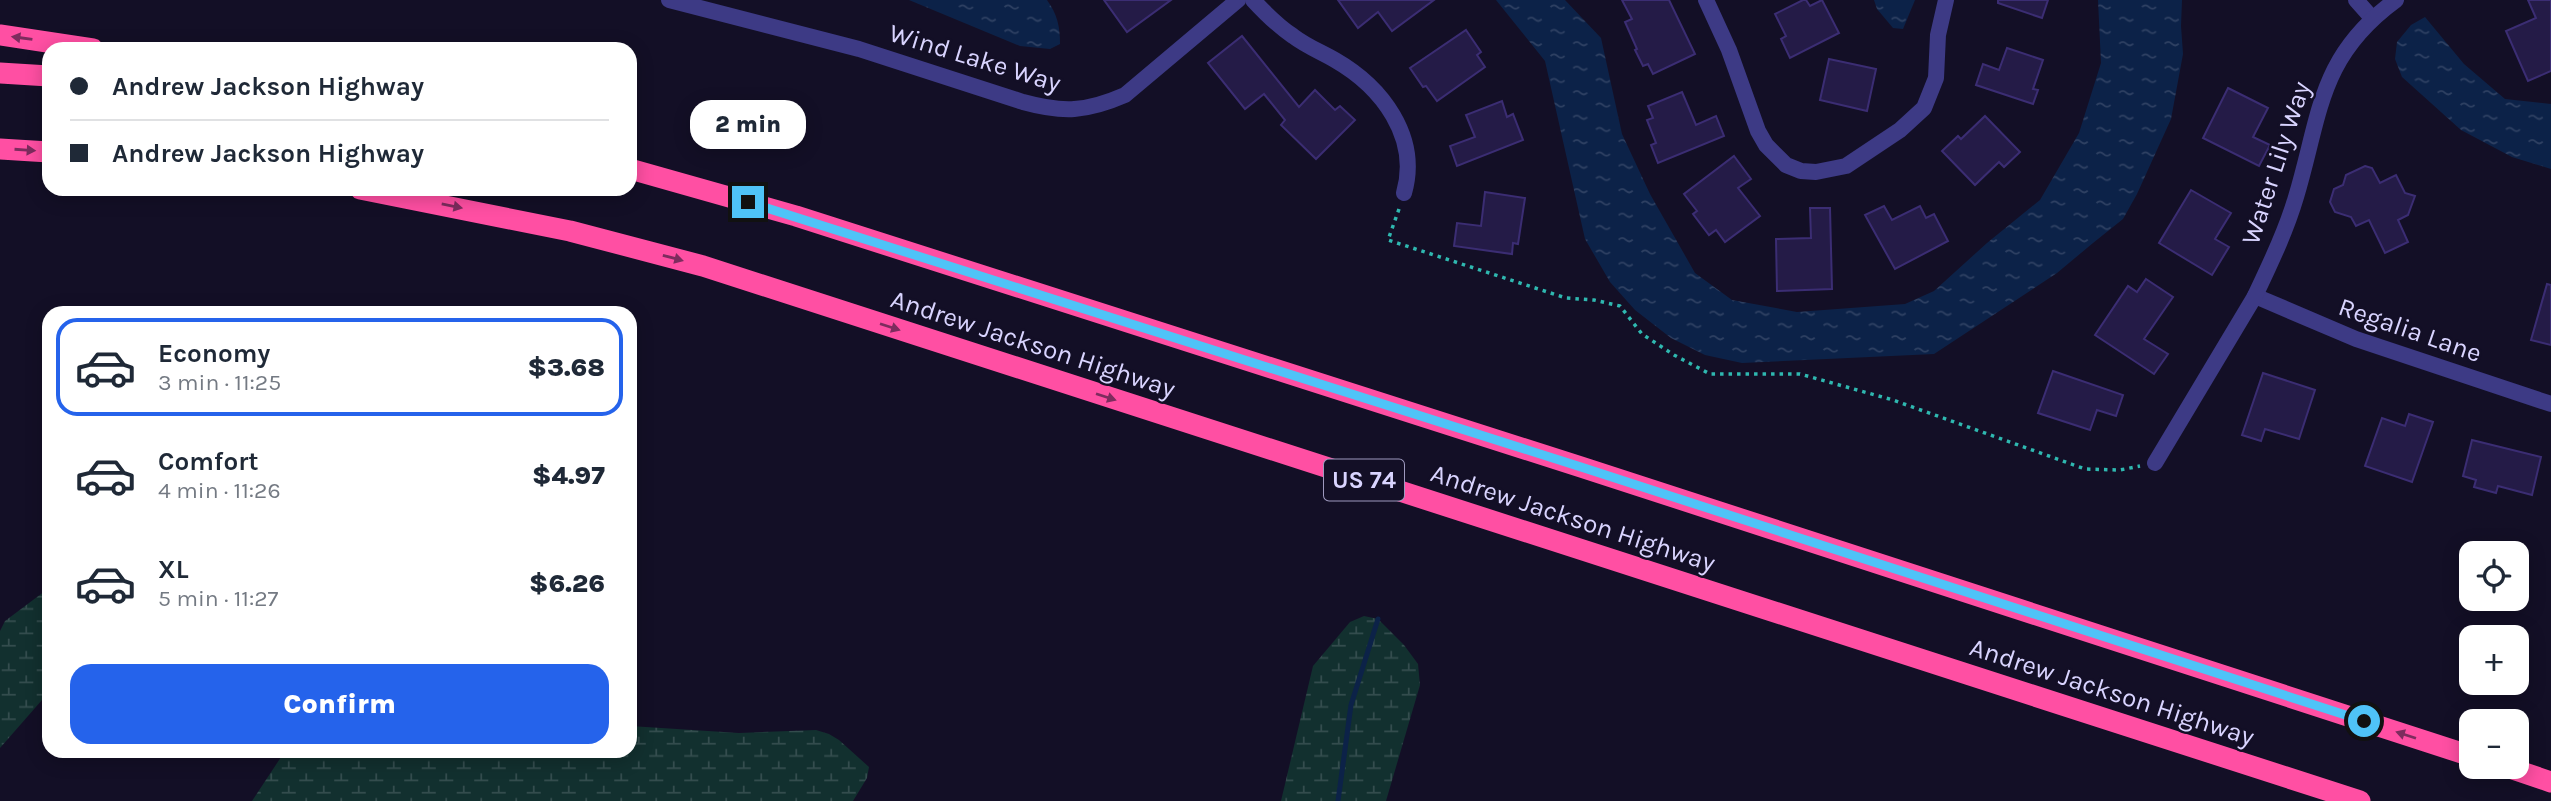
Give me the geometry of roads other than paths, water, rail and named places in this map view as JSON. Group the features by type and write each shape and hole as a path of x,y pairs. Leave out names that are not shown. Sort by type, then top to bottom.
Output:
{"highway":[{"path":"0,35 46,42"},
{"path":"0,73 42,76"},
{"path":"0,149 42,152"},
{"name":"Andrew Jackson Highway","path":"637,171 876,241 2459,752"},
{"name":"Andrew Jackson Highway","path":"395,196 569,231 703,266 2360,801"},
{"path":"2529,775 2551,782"}],"street":[{"name":"Wind Lake Way","path":"678,1 859,49 1050,110 1068,111 1106,103 1125,95 1238,0"},
{"path":"1253,0 1281,28 1353,71 1380,96 1402,133 1408,150 1408,179 1404,193"},
{"path":"1706,0 1729,50 1758,131 1766,145 1786,165 1801,171 1816,172 1846,166 1900,130 1924,108 1936,78 1938,35 1945,0"},
{"path":"2357,0 2372,18"},
{"name":"Water Lily Way","path":"2155,463 2255,296 2295,199 2322,97 2341,57 2372,18 2396,0"},
{"name":"Regalia Lane","path":"2255,296 2344,335 2551,404"}],"water":[{"path":"909,0 1047,0 1057,20 1060,44 1050,49 1020,46"},
{"path":"1496,0 1565,0 1601,38 1622,134 1650,194 1695,273 1732,300 1797,312 1905,304 1934,291 2040,200 2079,133 2101,63 2098,0 2182,0 2183,54 2171,119 2123,219 2057,273 1934,354 1742,363 1705,355 1671,338 1635,310 1610,282 1585,239 1545,61"},
{"path":"1874,0 1915,0 1903,29 1893,28 1877,9"},
{"path":"2425,17 2464,64 2505,99 2551,104 2551,169 2512,157 2461,130 2402,77 2395,59 2397,42 2411,25"}],"waterway":[{"path":"1338,801 1351,705 1378,619"}]}
